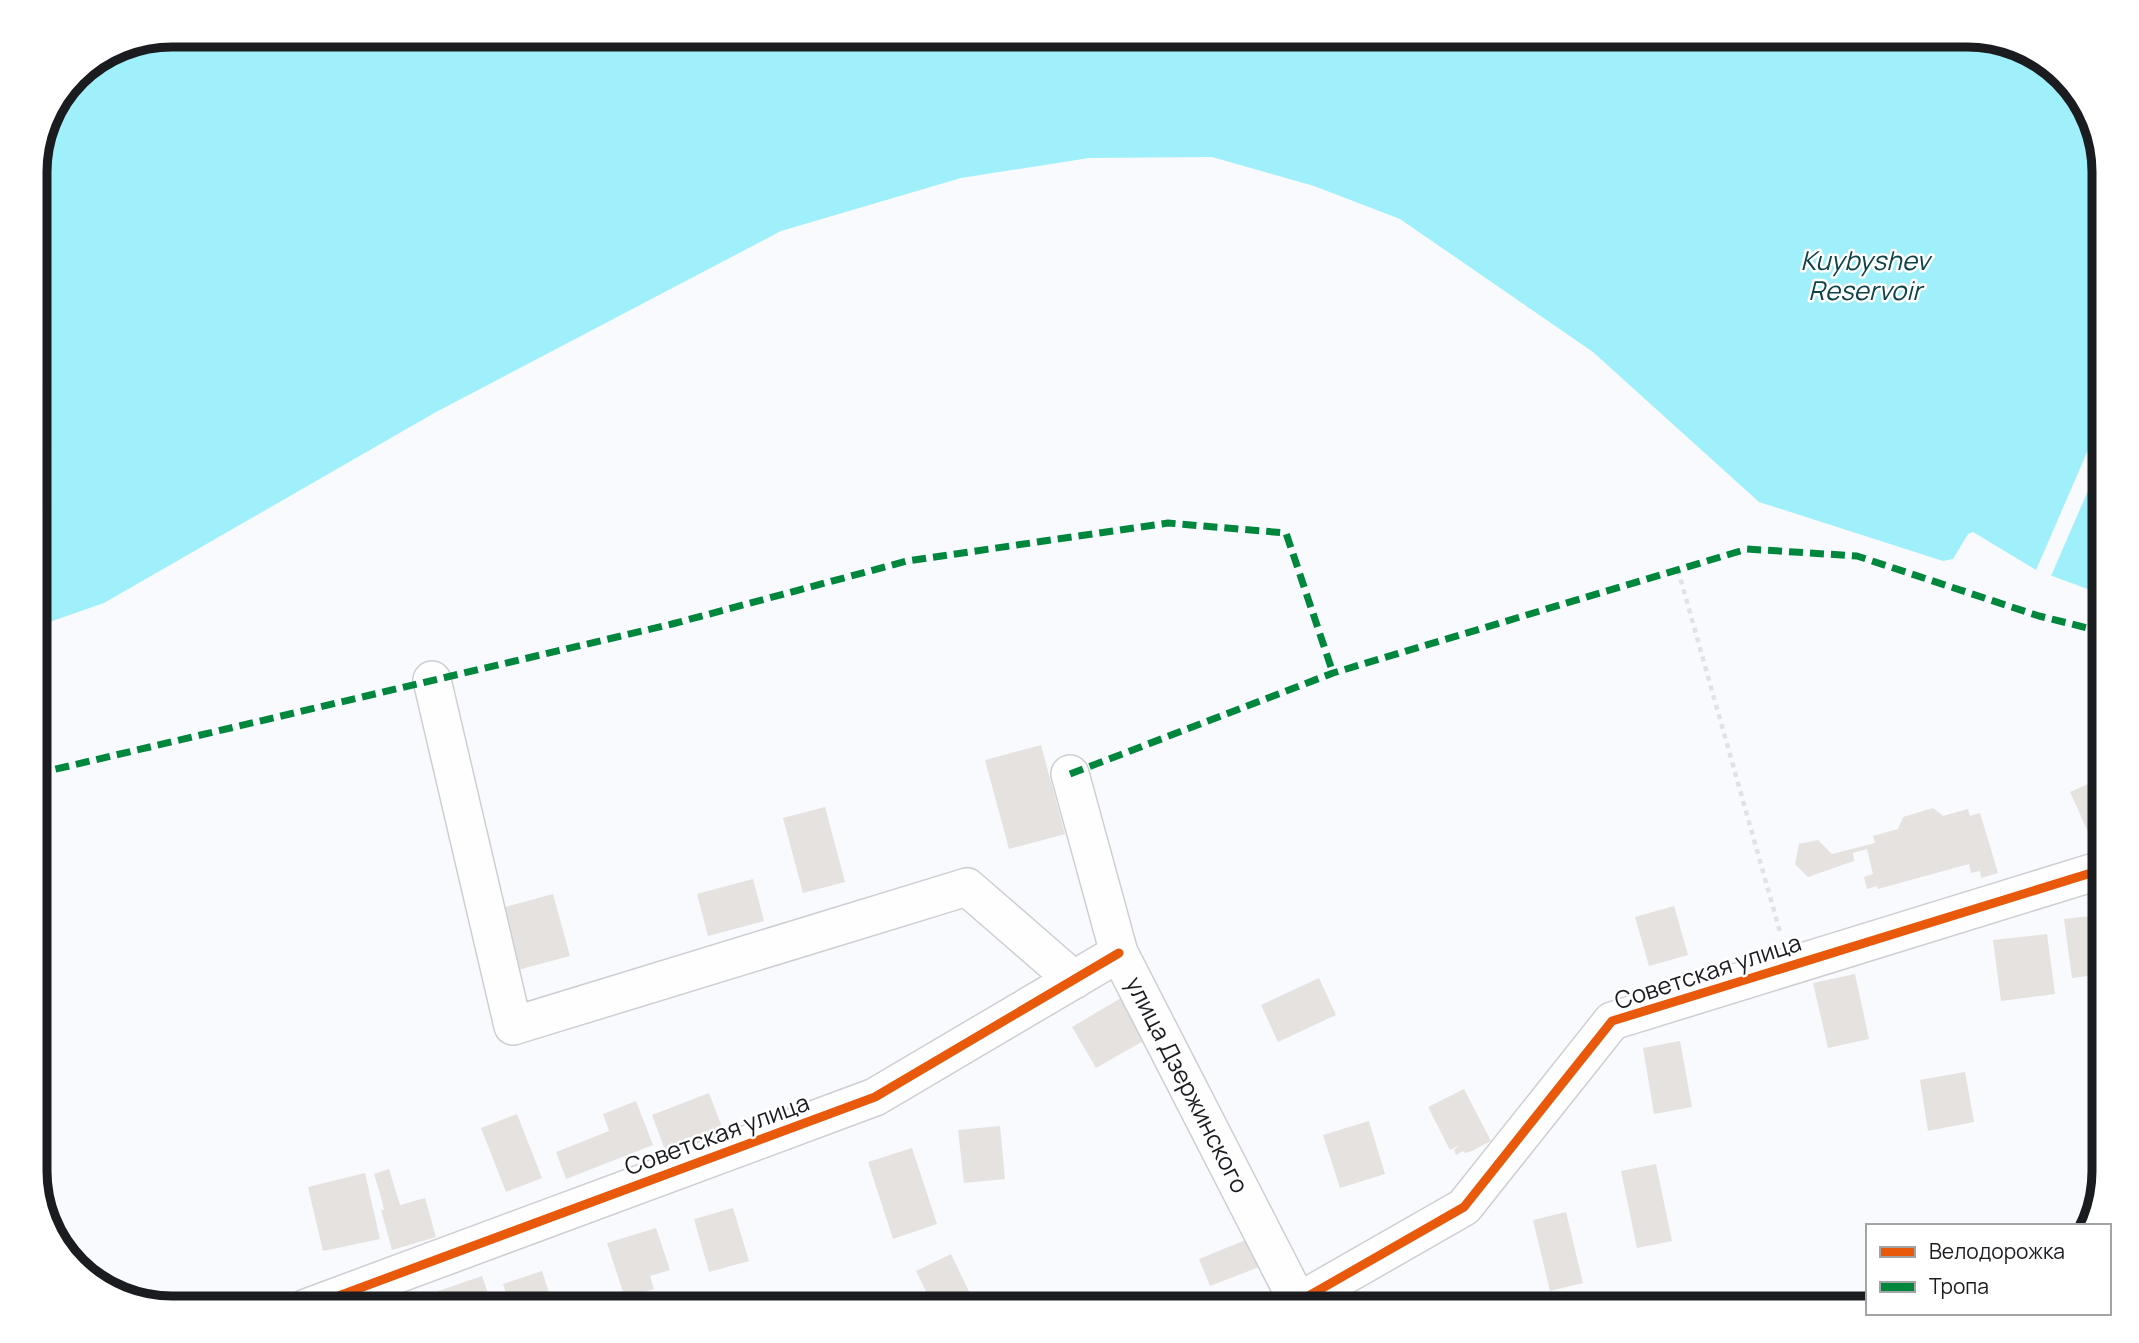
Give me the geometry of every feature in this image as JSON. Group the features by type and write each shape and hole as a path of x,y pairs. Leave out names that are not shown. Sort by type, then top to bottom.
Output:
{"street":[{"path":"432,680 513,1026 967,887 1074,980"},
{"name":"улица Дзержинского","path":"1070,774 1119,953 1293,1296"},
{"name":"Советская улица","path":"1313,1296 1464,1207 1612,1021 2092,873"},
{"name":"Советская улица","path":"346,1296 875,1097 1119,953"}],"path":[{"path":"1678,570 1790,966"}],"water":[{"name":"Kuybyshev Reservoir","path":"1967,47 2007,54 2043,73 2066,96 2075,110 2091,156 2092,591 2036,570 1973,532 1968,534 1953,559 1943,561 1759,502 1593,352 1400,219 1314,186 1212,157 1089,158 961,178 781,231 436,412 104,603 48,622 48,156 60,117 73,96 90,78 117,60 156,48"}],"pier":[{"path":"2092,441 2092,482 2051,576 2036,570"}],"building":[{"path":"1041,745 1065,834 1009,849 985,760"},
{"path":"2092,782 2092,841 2070,792"},
{"path":"825,807 845,882 803,893 783,818"},
{"path":"1933,808 1943,816 1968,809 1970,816 1980,813 1998,873 1981,878 1980,871 1971,873 1969,864 1878,889 1877,886 1867,889 1864,877 1873,874 1867,849 1853,853 1854,861 1808,877 1795,864 1799,844 1818,840 1832,854 1875,843 1873,836 1898,829 1903,817"},
{"path":"753,879 764,921 708,936 697,894"},
{"path":"553,894 570,956 514,971 498,909"},
{"path":"1674,906 1688,955 1649,966 1635,917"},
{"path":"2092,916 2092,976 2072,978 2064,919"},
{"path":"2047,934 2055,994 2001,1001 1993,940"},
{"path":"1855,974 1869,1039 1828,1048 1813,983"},
{"path":"1319,978 1336,1015 1278,1042 1261,1005"},
{"path":"1121,998 1145,1040 1096,1068 1072,1027"},
{"path":"1680,1041 1692,1107 1654,1114 1643,1048"},
{"path":"1965,1072 1974,1122 1928,1131 1920,1080"},
{"path":"1464,1089 1491,1141 1472,1151 1463,1151 1456,1155 1454,1150 1460,1145 1450,1150 1428,1107"},
{"path":"709,1093 722,1127 665,1150 652,1115"},
{"path":"636,1101 653,1145 566,1179 556,1152 609,1131 603,1114"},
{"path":"517,1114 542,1178 506,1192 481,1128"},
{"path":"1369,1121 1385,1174 1340,1188 1323,1135"},
{"path":"1000,1126 1005,1179 964,1183 958,1130"},
{"path":"912,1148 937,1224 893,1239 868,1162"},
{"path":"1656,1164 1672,1241 1637,1248 1621,1171"},
{"path":"389,1169 400,1205 425,1198 436,1237 392,1250 374,1174"},
{"path":"365,1173 380,1239 323,1251 308,1187"},
{"path":"733,1208 749,1261 709,1272 694,1219"},
{"path":"1566,1212 1583,1283 1550,1291 1533,1220"},
{"path":"656,1228 670,1270 650,1276 654,1289 624,1296 607,1243"},
{"path":"1248,1239 1259,1267 1210,1286 1199,1259"},
{"path":"951,1254 971,1296 928,1296 916,1271"},
{"path":"542,1271 550,1296 507,1296 503,1284"},
{"path":"482,1276 489,1296 440,1296 438,1291"}],"marked path":[{"path":"48,771 672,624 907,561 1168,523 1286,533 1333,673"},
{"path":"1070,774 1333,673 1747,549 1857,556 2039,616 2092,629"}],"cycle path":[{"path":"1308,1296 1464,1207 1612,1021 2092,873"},
{"path":"338,1296 875,1097 1119,953"}]}
